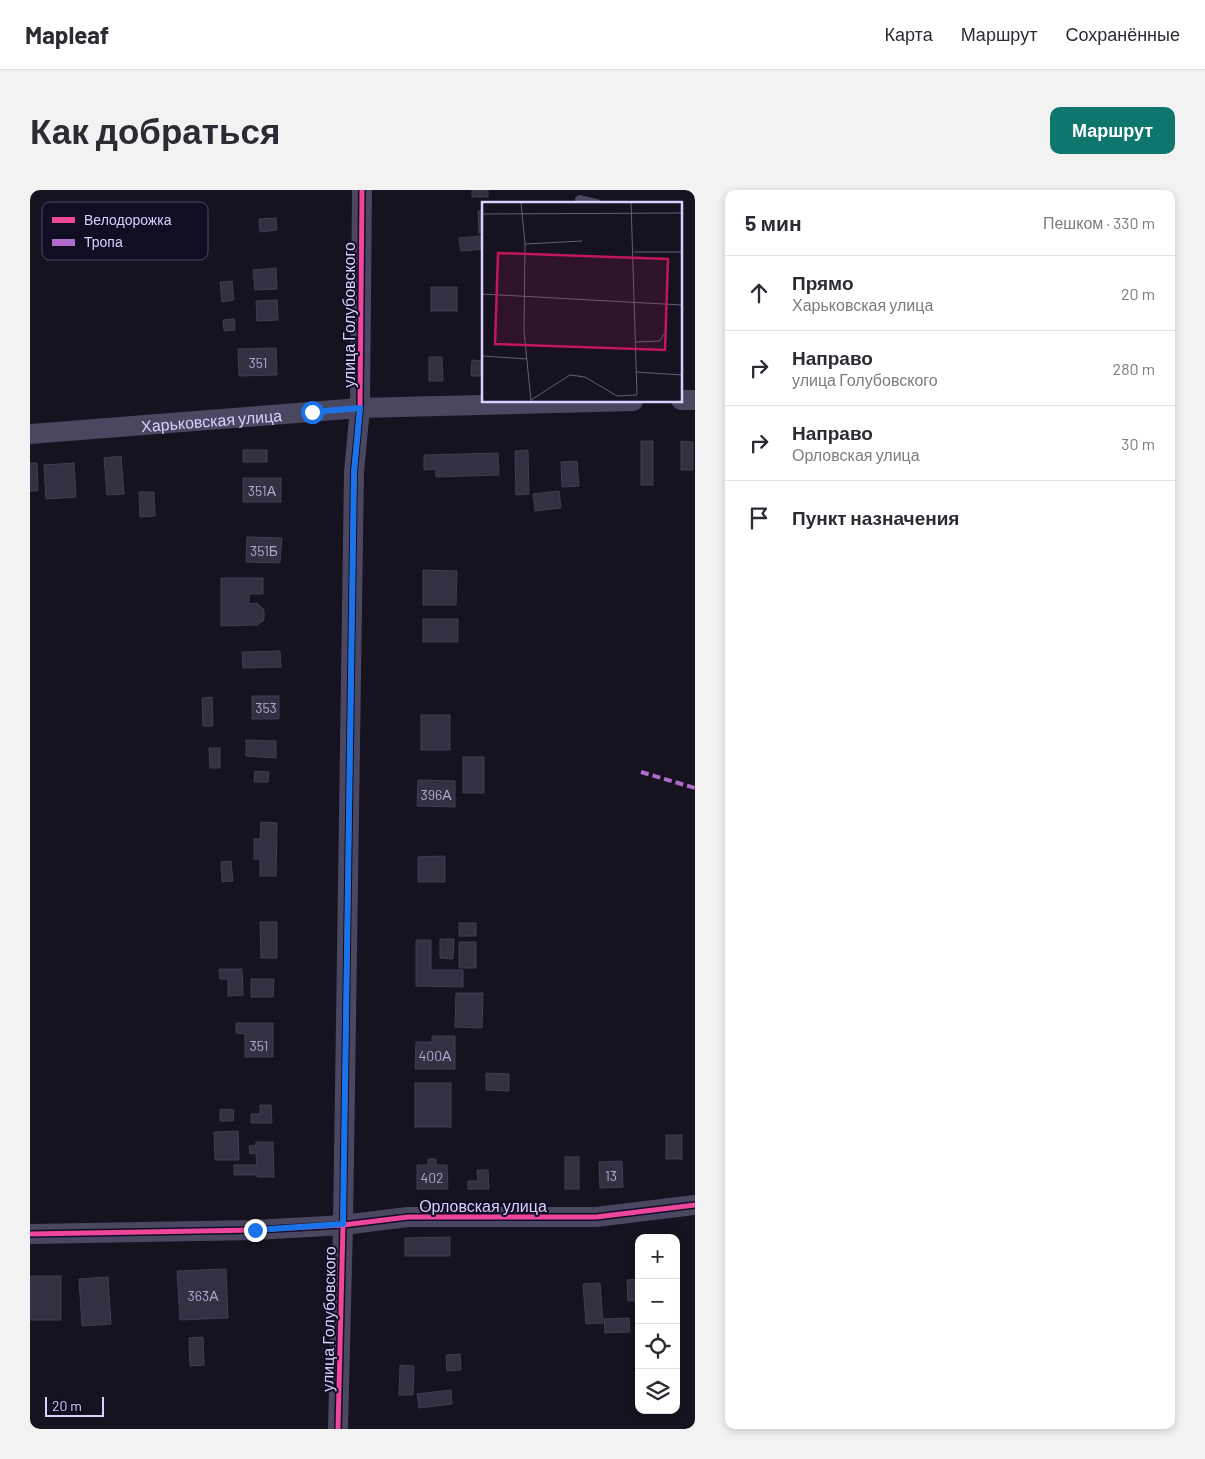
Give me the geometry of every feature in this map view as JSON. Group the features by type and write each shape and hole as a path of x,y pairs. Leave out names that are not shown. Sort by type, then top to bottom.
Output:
{"street":[{"name":"улица Голубовского","path":"338,1429 343,1224 354,472 360,408 362,190"},
{"path":"682,400 695,400"},
{"name":"Харьковская улица","path":"30,434 360,408 594,402"},
{"name":"Орловская улица","path":"30,1234 255,1230 408,1217 596,1217 695,1205"}],"lane":[{"path":"580,200 588,202"}],"building":[{"path":"472,190 488,190 488,197 472,197"},
{"path":"478,211 482,211 482,232 479,233"},
{"path":"276,218 277,230 260,232 259,219"},
{"path":"482,236 482,249 461,251 459,238"},
{"path":"276,268 277,289 255,290 253,270"},
{"path":"232,281 234,300 222,302 220,282"},
{"path":"431,287 457,287 457,311 431,311"},
{"path":"277,300 278,320 257,321 256,301"},
{"path":"234,319 235,330 224,331 223,320"},
{"path":"276,348 277,375 239,376 238,349"},
{"path":"429,357 442,357 443,381 429,381"},
{"path":"472,360 482,361 482,376 471,376"},
{"path":"641,441 653,441 653,485 641,485"},
{"path":"681,441 693,442 693,470 681,470"},
{"path":"243,450 267,450 267,462 243,462"},
{"path":"528,450 529,494 516,495 515,451"},
{"path":"498,453 499,475 436,477 436,469 424,470 424,455"},
{"path":"121,456 124,494 107,495 104,458"},
{"path":"577,461 579,486 562,487 561,462"},
{"path":"30,463 37,463 38,491 30,491"},
{"path":"74,463 76,497 46,499 44,465"},
{"path":"243,478 281,478 281,502 243,502"},
{"path":"559,491 561,508 535,511 533,494"},
{"path":"139,492 154,492 155,516 140,517"},
{"path":"247,537 282,538 280,563 246,562"},
{"path":"423,570 457,571 456,605 423,605"},
{"path":"221,578 263,578 263,594 249,594 249,604 257,603 264,610 264,620 257,625 221,626"},
{"path":"423,619 458,619 458,642 423,642"},
{"path":"280,651 281,667 243,668 242,652"},
{"path":"252,696 279,696 279,719 252,719"},
{"path":"212,697 213,726 203,726 202,698"},
{"path":"421,715 450,715 450,750 421,750"},
{"path":"246,740 276,741 276,758 246,756"},
{"path":"209,748 220,748 220,768 210,768"},
{"path":"463,757 484,757 484,793 463,793"},
{"path":"255,771 269,772 268,782 254,782"},
{"path":"418,780 455,781 455,807 417,806"},
{"path":"261,822 277,823 276,876 260,876 260,859 254,859 254,839 260,839"},
{"path":"445,856 445,882 418,882 418,857"},
{"path":"231,861 233,881 222,882 221,862"},
{"path":"260,922 277,922 277,958 261,958"},
{"path":"459,923 476,923 476,936 459,936"},
{"path":"440,939 454,939 453,959 440,958"},
{"path":"416,940 431,940 431,970 463,970 463,987 416,986"},
{"path":"459,942 476,942 476,968 459,968"},
{"path":"219,969 242,969 243,995 228,996 228,979 220,979"},
{"path":"251,979 274,979 273,997 251,997"},
{"path":"456,993 483,993 482,1028 455,1027"},
{"path":"236,1023 273,1023 273,1057 245,1057 245,1034 236,1033"},
{"path":"432,1036 455,1036 455,1069 415,1069 416,1042 432,1042"},
{"path":"486,1073 509,1074 509,1091 486,1090"},
{"path":"415,1083 451,1083 451,1127 415,1127"},
{"path":"260,1105 271,1105 272,1123 251,1123 251,1114 260,1114"},
{"path":"220,1109 234,1110 233,1121 220,1121"},
{"path":"238,1131 239,1160 215,1160 214,1132"},
{"path":"666,1135 682,1135 682,1159 666,1159"},
{"path":"256,1142 273,1142 274,1177 234,1175 234,1165 257,1165 256,1153 250,1154 249,1146 256,1145"},
{"path":"565,1157 579,1157 579,1189 565,1189"},
{"path":"428,1159 436,1159 436,1165 447,1165 448,1189 417,1189 417,1165 428,1165"},
{"path":"622,1161 623,1187 600,1188 599,1162"},
{"path":"477,1170 488,1170 489,1189 468,1189 468,1181 478,1181"},
{"path":"450,1237 450,1256 405,1256 405,1238"},
{"path":"226,1269 228,1318 180,1320 177,1271"},
{"path":"30,1276 61,1276 61,1320 30,1320"},
{"path":"108,1277 111,1324 82,1326 79,1279"},
{"path":"635,1279 635,1301 628,1301 627,1280"},
{"path":"600,1283 603,1323 586,1324 583,1284"},
{"path":"629,1318 630,1332 605,1333 604,1319"},
{"path":"203,1337 204,1365 190,1366 189,1338"},
{"path":"460,1354 461,1370 447,1371 446,1355"},
{"path":"400,1365 414,1366 413,1395 399,1395"},
{"path":"451,1390 452,1404 419,1408 417,1394"}],"marked path":[{"path":"641,772 695,788"}],"cycle path":[{"path":"338,1429 343,1225 354,472 360,408 362,190"},
{"path":"30,1234 255,1230 343,1225 408,1217 596,1217 695,1205"}],"route":[{"path":"255,1230 343,1224 354,472 360,408 312,412"}]}
